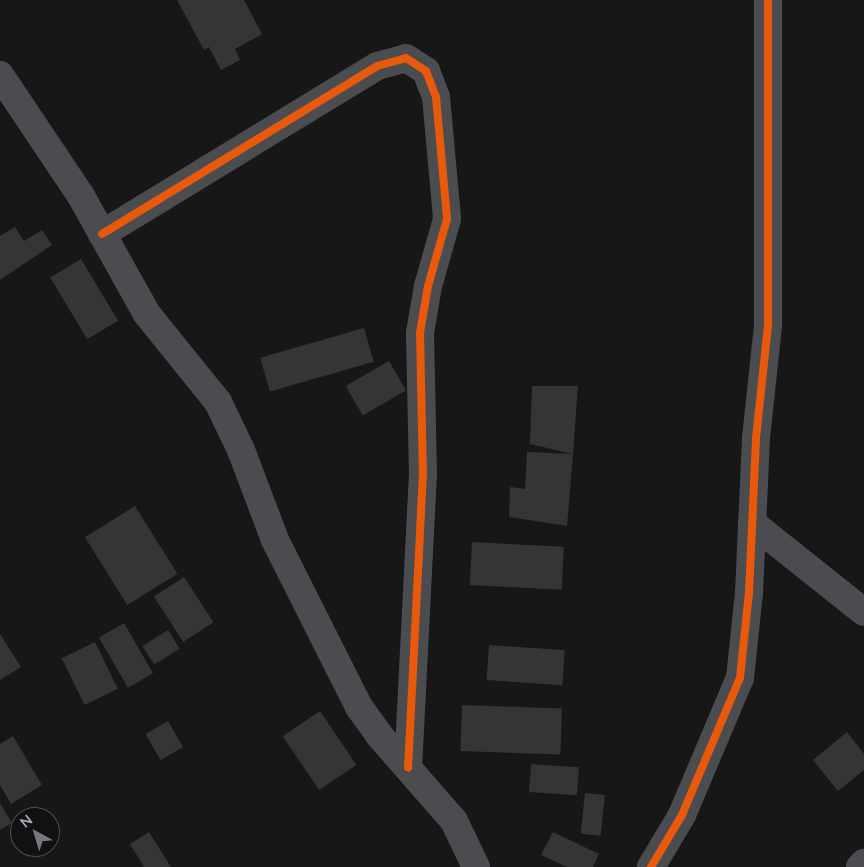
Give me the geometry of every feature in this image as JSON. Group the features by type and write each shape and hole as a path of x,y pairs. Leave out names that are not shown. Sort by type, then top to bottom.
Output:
{"street":[{"path":"651,867 682,815 740,678 752,523 756,438 768,325 768,0"},
{"path":"102,234 377,66 406,58 426,71 436,97 447,219 428,286 420,333 423,473 408,768"},
{"path":"0,75 81,196 148,314 218,402 241,450 275,540 359,707 454,821 476,867"},
{"path":"752,523 864,612"},
{"path":"860,867 864,863"}],"building":[{"path":"177,0 244,0 262,34 235,49 240,60 221,70 209,47 204,50"},
{"path":"15,227 24,241 42,230 52,245 0,280 0,236"},
{"path":"81,259 118,321 87,339 50,278"},
{"path":"364,328 374,362 270,391 260,358"},
{"path":"389,361 406,390 363,415 346,386"},
{"path":"532,386 578,386 573,454 530,444"},
{"path":"527,452 573,454 567,526 509,517 510,487 525,489"},
{"path":"135,506 177,574 127,605 85,537"},
{"path":"472,542 564,547 562,590 470,585"},
{"path":"184,577 213,622 183,642 154,597"},
{"path":"124,623 153,673 128,688 99,638"},
{"path":"168,630 180,649 154,665 143,646"},
{"path":"0,634 21,667 0,680"},
{"path":"95,642 118,689 85,705 62,658"},
{"path":"489,645 565,650 562,685 487,680"},
{"path":"462,705 562,708 560,754 460,751"},
{"path":"320,711 356,765 319,790 283,736"},
{"path":"168,721 183,747 160,760 145,734"},
{"path":"847,732 864,754 864,770 838,791 813,760"},
{"path":"13,736 42,785 11,804 0,785 0,744"},
{"path":"531,764 579,767 577,795 529,792"},
{"path":"585,793 605,795 601,836 581,834"},
{"path":"0,803 10,820 10,824 0,830"},
{"path":"149,832 171,867 144,867 130,844"},
{"path":"553,832 599,854 593,867 567,867 541,855"}],"cycle path":[{"path":"651,867 682,815 740,678 749,593 756,438 768,325 768,0"},
{"path":"102,234 377,66 406,58 426,71 436,97 447,219 428,286 420,333 423,473 408,768"}]}
